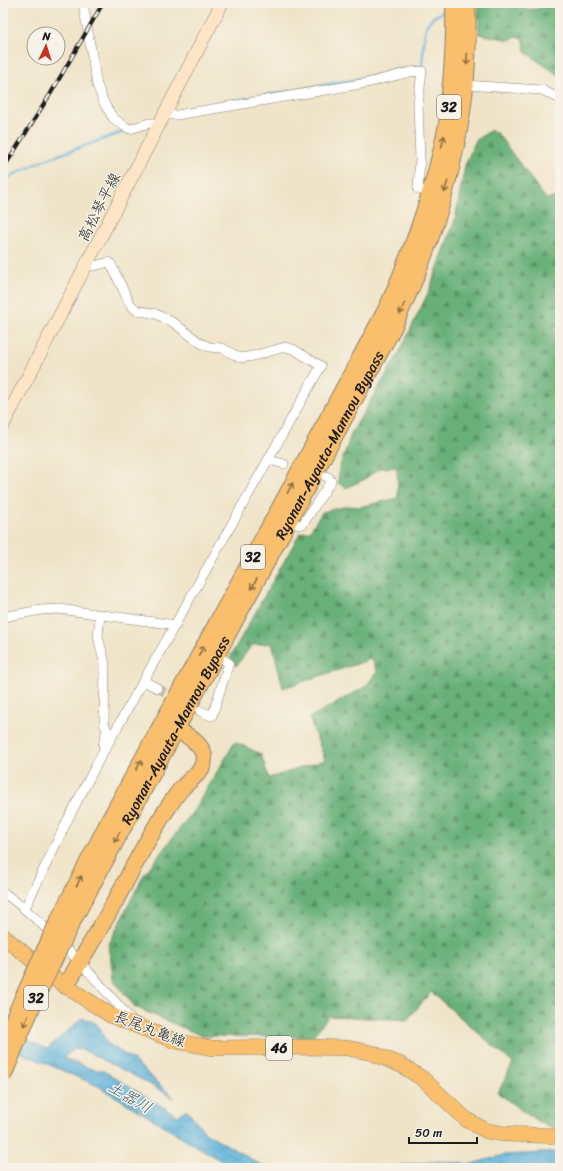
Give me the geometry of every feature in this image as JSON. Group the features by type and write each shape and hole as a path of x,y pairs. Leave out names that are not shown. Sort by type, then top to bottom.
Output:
{"highway":[{"name":"Ryonan-Ayauta-Mannou Bypass","path":"3,1044 22,1000 283,517 393,328 423,260 448,181 459,127 465,85 461,20 454,3"},
{"name":"Ryonan-Ayauta-Mannou Bypass","path":"170,725 216,655 388,306 407,262 431,192 447,123 452,73 461,20 467,3"},
{"path":"66,986 93,942 158,821 174,797 196,775 203,764 203,752 196,742 170,725"},
{"name":"Ryonan-Ayauta-Mannou Bypass","path":"3,1076 67,918"}],"main road":[{"name":"高松琴平線","path":"3,425 222,3"},
{"name":"長尾丸亀線","path":"3,936 55,979 110,1015 175,1041 212,1048 311,1047 346,1048 372,1052 401,1065 423,1079 467,1120 487,1130 504,1134 560,1136"}],"street":[{"path":"83,3 97,85 104,103 113,118 124,126 130,128 177,115 359,84 410,72 422,71 418,104 420,159 418,189 431,192"},
{"path":"465,85 542,90 560,99"},
{"path":"25,908 68,818 100,756 176,625 321,366 286,347 240,358 222,348 209,347 199,342 174,323 156,314 136,310 130,304 112,264 109,262 94,266 87,265"},
{"path":"268,460 284,464"},
{"path":"283,517 296,524 303,524 331,481 325,476"},
{"path":"3,617 41,610 53,610 100,614 176,625"},
{"path":"100,614 98,637 105,664 104,724 107,730 100,756"},
{"path":"200,711 212,716 228,663 216,655"},
{"path":"144,681 157,688"},
{"path":"3,892 25,908 80,961 136,1026"}],"green space":[{"path":"478,3 523,3 526,9 537,9 546,3 560,3 560,76 525,52 524,40 517,37 509,40 479,34"},
{"path":"491,130 497,133 546,199 560,197 560,1126 548,1127 525,1113 498,1093 513,1063 431,992 407,1020 329,1016 312,1037 202,1036 135,1007 113,979 109,944 143,876 194,810 235,742 261,754 269,778 325,760 309,718 365,687 377,672 372,659 283,688 272,643 252,645 236,666 230,657 300,533 310,531 322,512 347,506 359,507 398,498 397,467 380,468 363,480 346,488 338,483 339,469 352,432 399,353 429,291 455,220 465,165 476,140"}],"water":[{"name":"土器川","path":"82,1018 96,1023 107,1043 132,1059 175,1099 88,1052 75,1048 63,1058 94,1070 102,1070 178,1116 186,1109 205,1132 266,1168 231,1167 98,1086 3,1045 3,1028 47,1049"},
{"path":"560,1152 560,1165 539,1168 390,1168 392,1166 439,1161 471,1164 504,1155"}],"waterway":[{"path":"415,67 422,66 427,25 431,19 442,12 448,3"},
{"path":"183,110 380,75 395,70 404,69"},
{"path":"3,180 42,161 123,132"}],"tunnel":[{"path":"157,688 179,700"}],"railway":[{"path":"3,169 51,93 103,3"}]}
